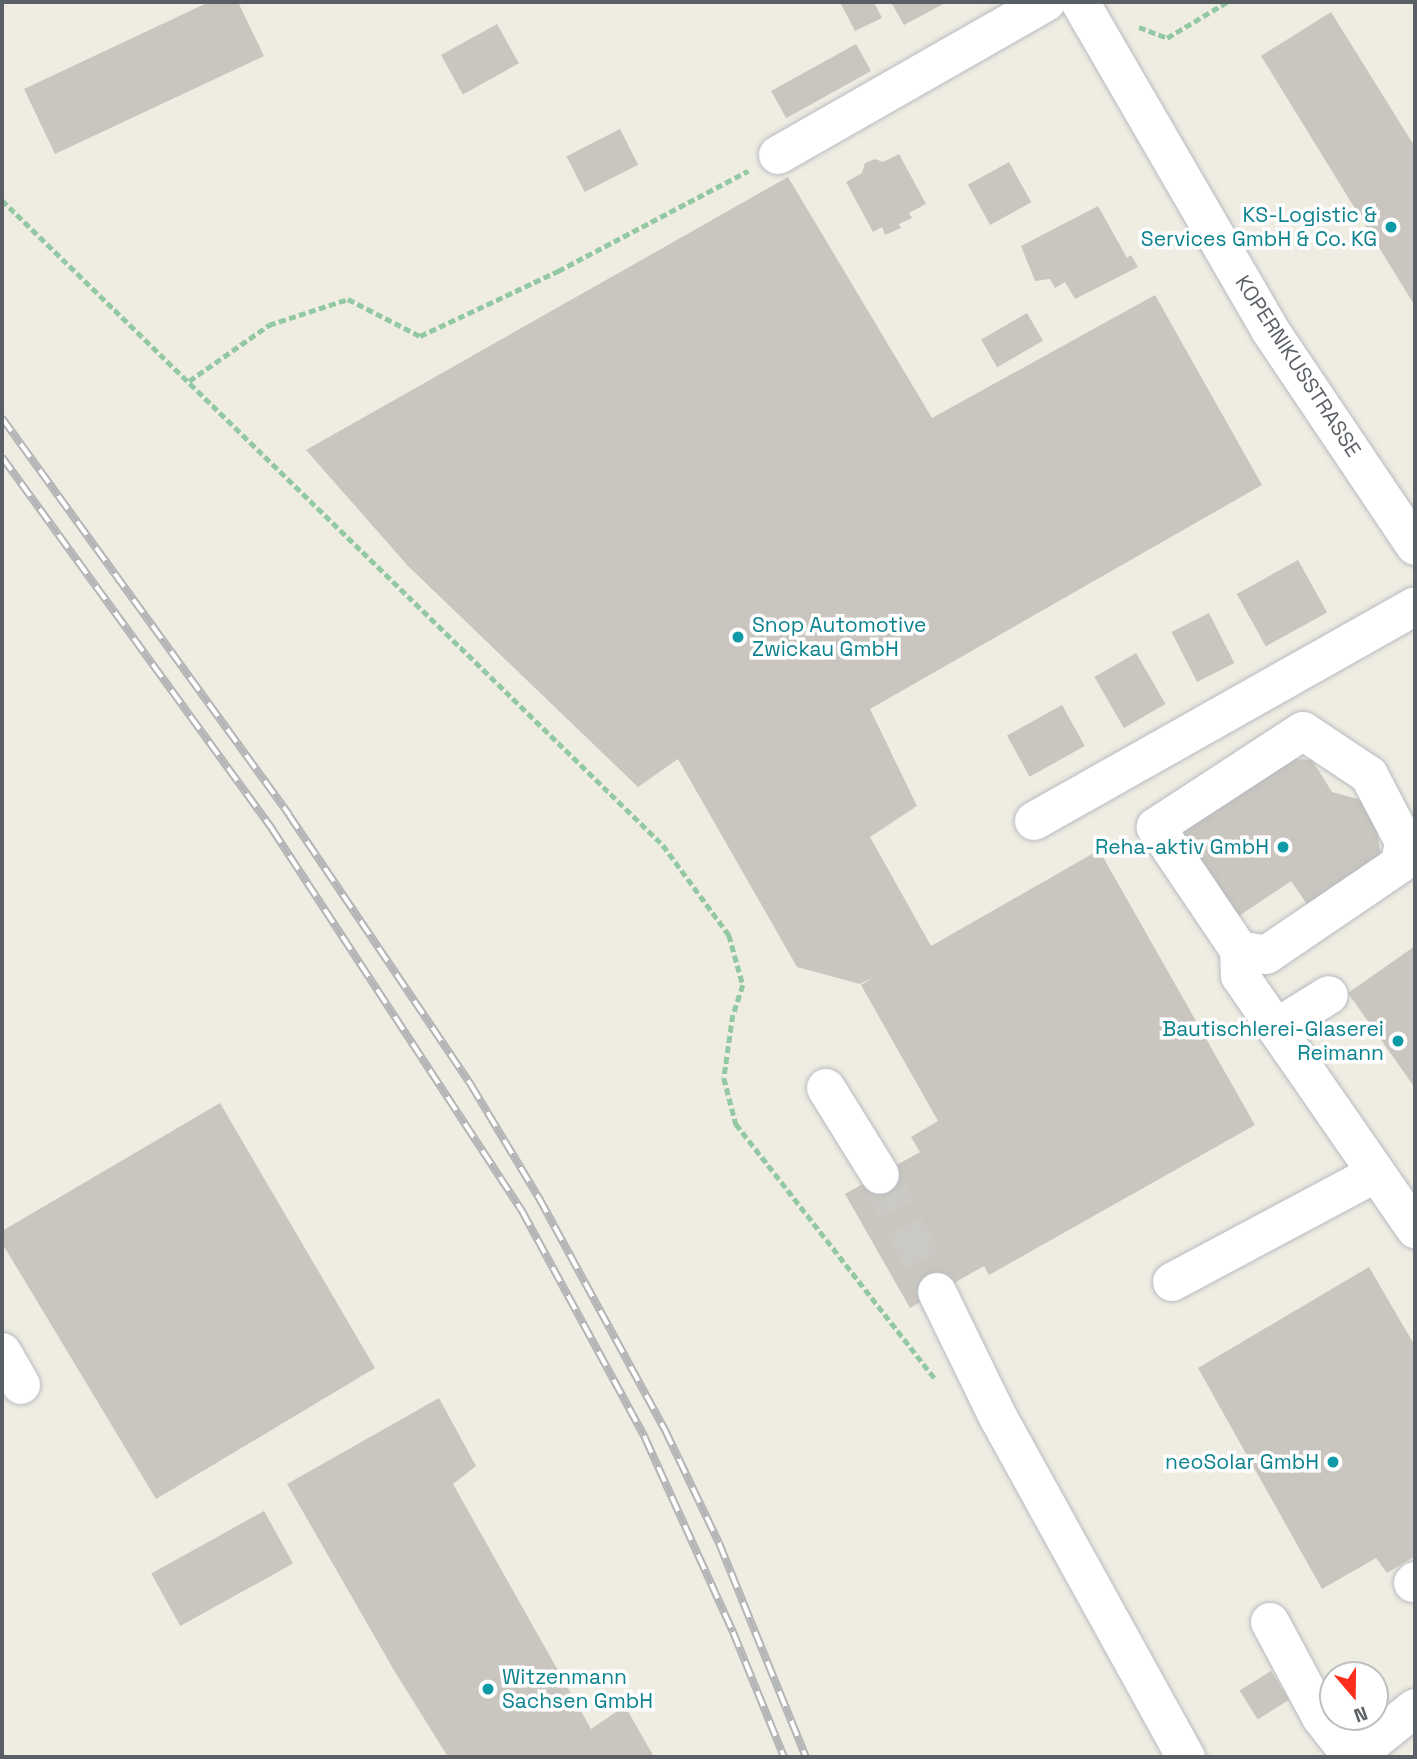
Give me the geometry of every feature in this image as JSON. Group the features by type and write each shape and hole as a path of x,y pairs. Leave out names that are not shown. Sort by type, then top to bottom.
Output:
{"street":[{"path":"778,155 1074,3"},
{"name":"KOPERNIKUSSTRASSE","path":"1074,3 1270,330 1415,547"},
{"path":"1034,821 1415,606"},
{"path":"1239,950 1266,956 1400,864 1404,842 1369,775 1303,731 1156,827 1239,950 1240,976 1415,1229"},
{"path":"1276,1028 1329,995"},
{"path":"826,1088 880,1175"},
{"path":"1172,1282 1376,1173"},
{"path":"937,1292 998,1417 1186,1757"},
{"path":"2,1352 21,1385"},
{"path":"1270,1622 1321,1717 1353,1757 1415,1708"}],"path":[{"path":"1074,3 1167,38 1227,2"},
{"path":"188,381 269,325 348,299 421,336 558,271 778,155"},
{"path":"2,200 672,856 729,935 743,985 733,1014 723,1077 736,1124 943,1392"}],"building":[{"path":"209,2 238,2 264,56 55,154 24,89"},
{"path":"840,2 874,2 882,18 855,31"},
{"path":"891,2 947,2 904,25"},
{"name":"KS-Logistic & Services GmbH & Co. KG","path":"1331,12 1415,147 1415,306 1261,56"},
{"path":"497,24 519,63 463,94 441,55"},
{"path":"856,44 871,71 786,118 771,91"},
{"path":"620,129 638,165 585,192 567,156"},
{"path":"899,154 926,204 909,213 912,218 899,224 901,228 885,235 882,227 873,232 846,182 862,173 865,163 875,159 883,162"},
{"path":"1009,162 1031,202 990,225 968,185"},
{"name":"Snop Automotive Zwickau GmbH","path":"788,177 932,418 1155,295 1262,485 870,709 917,806 870,837 931,946 1099,850 1255,1125 989,1275 984,1266 910,1308 845,1194 920,1152 911,1137 938,1121 861,985 876,976 860,984 797,967 678,759 638,787 408,566 306,450"},
{"path":"1098,206 1127,258 1131,255 1138,267 1075,299 1065,282 1055,288 1050,279 1035,281 1021,246"},
{"path":"1027,313 1043,341 997,367 981,340"},
{"path":"1298,560 1327,612 1266,646 1237,594"},
{"path":"1209,613 1234,663 1197,682 1172,632"},
{"path":"1136,653 1166,704 1124,728 1094,677"},
{"path":"1062,705 1085,746 1030,777 1007,736"},
{"name":"Reha-aktiv GmbH","path":"1288,758 1312,760 1332,792 1361,800 1377,829 1381,858 1309,907 1291,881 1236,918 1177,835"},
{"name":"Bautischlerei-Glaserei Reimann","path":"1415,946 1415,1088 1348,993"},
{"path":"220,1103 375,1368 156,1499 2,1243 2,1231"},
{"name":"neoSolar GmbH","path":"1369,1267 1415,1346 1415,1556 1387,1573 1376,1558 1322,1589 1198,1368"},
{"path":"439,1398 476,1466 453,1484 591,1729 625,1706 654,1757 448,1757 395,1672 287,1484"},
{"path":"264,1511 293,1563 180,1626 151,1574"},
{"path":"1271,1671 1289,1700 1258,1719 1240,1691"}],"tunnel":[{"path":"880,1175 937,1292"}],"railway":[{"path":"2,418 289,815 471,1085 539,1198 665,1430 719,1543 806,1757"},
{"path":"2,457 272,829 522,1211 645,1438 733,1632 784,1757"}],"place":[{"name":"KS-Logistic & Services GmbH & Co. KG","path":"1391,227"},
{"name":"Snop Automotive Zwickau GmbH","path":"738,637"},
{"name":"Reha-aktiv GmbH","path":"1283,847"},
{"name":"Bautischlerei-Glaserei Reimann","path":"1398,1041"},
{"name":"neoSolar GmbH","path":"1333,1462"},
{"name":"Witzenmann Sachsen GmbH","path":"488,1689"}]}
